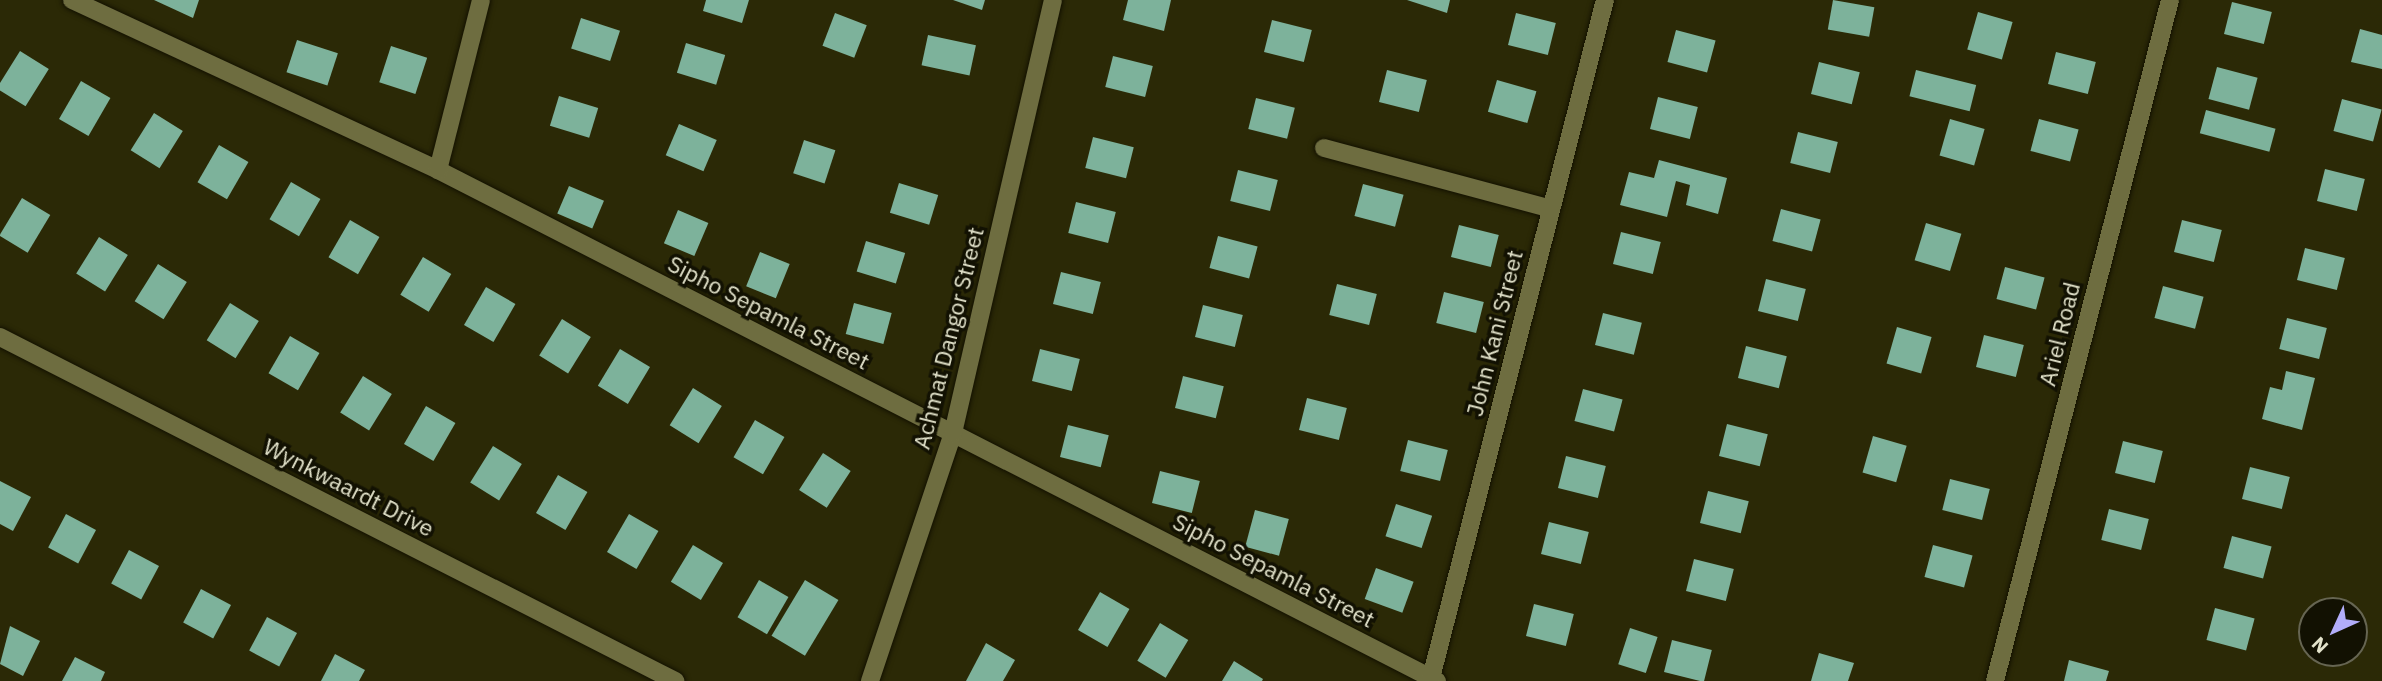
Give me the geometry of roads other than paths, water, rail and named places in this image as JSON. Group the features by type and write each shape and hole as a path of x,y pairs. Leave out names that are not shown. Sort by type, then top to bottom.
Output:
{"street":[{"name":"Sipho Sepamla Street","path":"72,0 438,170 1434,679"},
{"path":"438,170 481,0"},
{"name":"Achmat Dangor Street","path":"870,681 953,433 1054,0"},
{"name":"John Kani Street","path":"1434,679 1605,0"},
{"name":"Ariel Road","path":"1995,681 2170,0"},
{"path":"1324,148 1551,209"},
{"name":"Wynkwaardt Drive","path":"0,337 675,681"}]}
